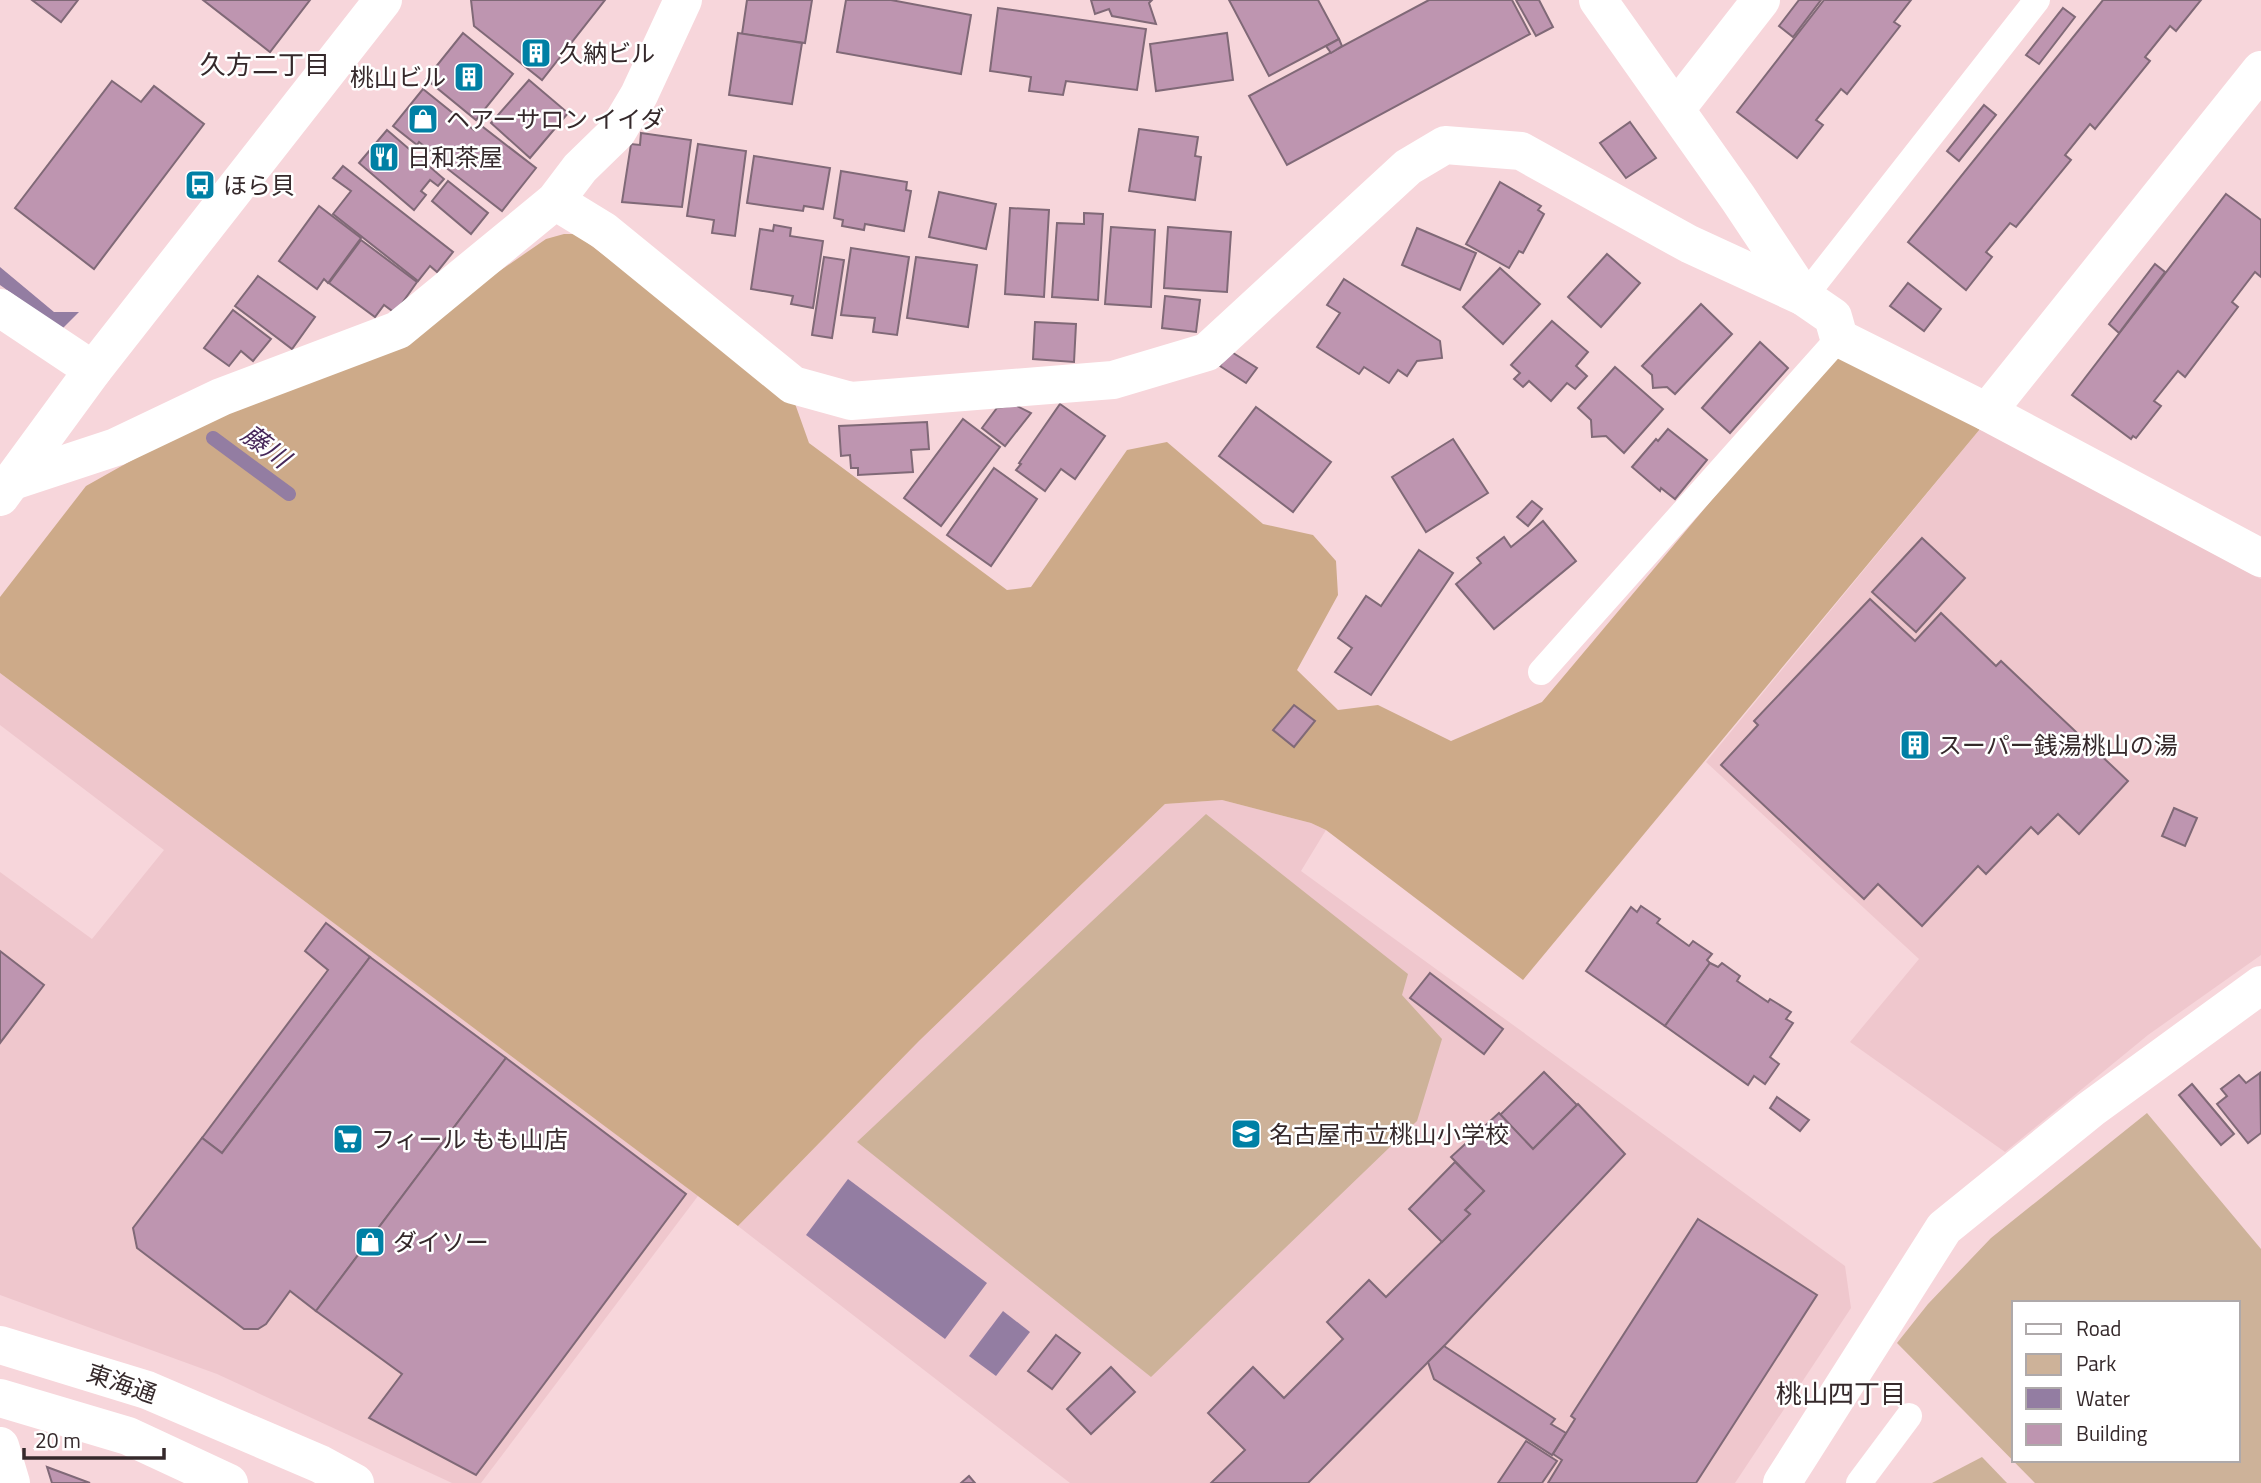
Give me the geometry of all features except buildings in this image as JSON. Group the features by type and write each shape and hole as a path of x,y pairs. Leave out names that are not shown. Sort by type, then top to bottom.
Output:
{"street":[{"path":"6,489 93,370 383,0"},
{"path":"6,489 116,447 221,397 398,330 555,201 580,168 617,132 639,95 683,0"},
{"path":"1598,0 1804,296"},
{"path":"1676,109 1761,0"},
{"path":"1987,412 2261,70"},
{"path":"555,201 604,230 793,385 851,401 1113,380 1207,352 1408,167 1445,145 1521,151 1689,244 1804,296 1833,317 1839,338 1987,412 2261,558"},
{"path":"0,308 93,370"},
{"path":"1782,1483 1944,1228 2091,1109 2256,1000"},
{"name":"東海通","path":"0,1345 147,1390 320,1464 355,1483"},
{"name":"東海通","path":"0,1398 128,1436 229,1483"},
{"path":"0,1446 12,1483"}],"lane":[{"path":"1804,296 2037,0"},
{"path":"1541,672 1839,338"},
{"path":"1859,1483 1909,1416"}],"shaded area":[{"path":"576,234 793,398 809,443 1007,590 1031,587 1127,450 1167,442 1263,524 1313,535 1336,561 1338,595 1297,670 1338,710 1378,705 1451,741 1542,702 1836,352 1980,429 1523,980 1326,830 1311,823 1222,800 1165,804 919,1041 738,1226 0,673 0,597 86,486 207,418 382,352 546,239"},
{"path":"1980,429 2261,579 2261,955 2148,1035 2005,1152 1850,1042 1919,959 1706,762"},
{"path":"0,673 698,1196 481,1483 452,1483 217,1374 0,1295 0,872 92,939 164,850 0,725"},
{"name":"名古屋市立桃山小学校","path":"1222,800 1311,823 1326,830 1301,871 1845,1266 1851,1308 1735,1483 1070,1483 738,1226 919,1041 1165,804"}],"green space":[{"path":"1206,814 1408,974 1402,995 1442,1039 1417,1121 1151,1377 857,1142"},
{"path":"2147,1113 2261,1249 2261,1483 2035,1483 2014,1462 2240,1462 2240,1301 2012,1301 2012,1460 1897,1343 1928,1304 1991,1238"},
{"path":"1982,1457 2007,1483 1932,1483"}],"water":[{"path":"0,267 54,312 79,312 62,329 0,285"},
{"path":"848,1179 987,1283 945,1339 806,1235"},
{"path":"1003,1311 1030,1332 996,1376 969,1356"}],"waterway":[{"name":"藤川","path":"213,438 289,494"}],"place":[{"name":"久納ビル","path":"536,53"},
{"name":"桃山ビル","path":"469,77"},
{"name":"ヘアーサロン イイダ","path":"423,119"},
{"name":"日和茶屋","path":"384,157"},
{"name":"ほら貝","path":"200,185"},
{"name":"スーパー銭湯桃山の湯","path":"1915,745"},
{"name":"名古屋市立桃山小学校","path":"1246,1134"},
{"name":"フィール もも山店","path":"348,1139"},
{"name":"ダイソー","path":"370,1242"}],"district":[{"name":"久方二丁目","path":"265,64"},
{"name":"桃山四丁目","path":"1841,1393"}]}
